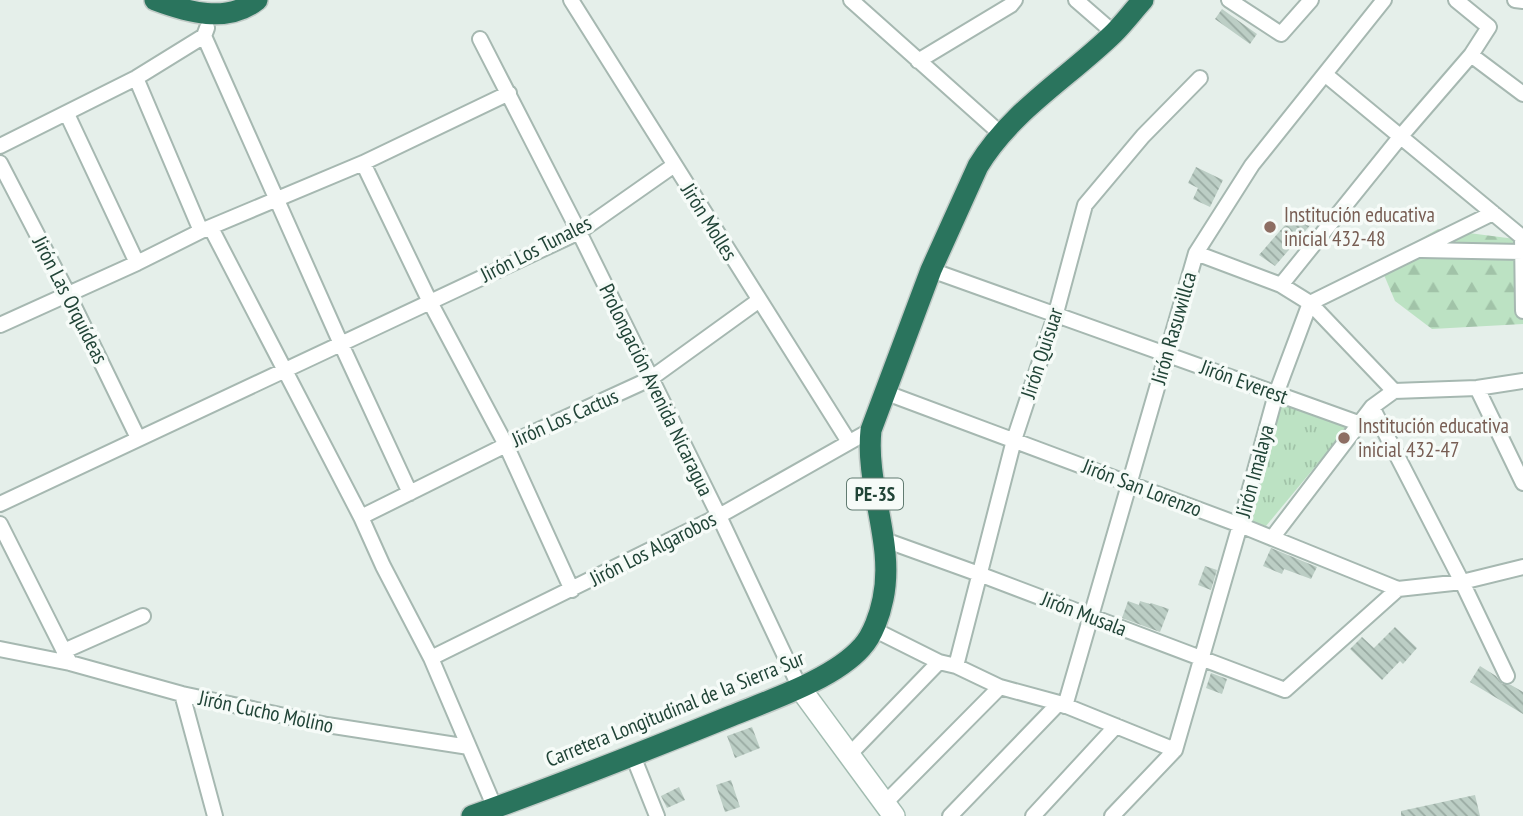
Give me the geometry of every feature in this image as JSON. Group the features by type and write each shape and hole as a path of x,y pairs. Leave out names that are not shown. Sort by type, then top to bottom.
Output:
{"highway":[{"path":"155,0 189,12 212,14 230,12 257,0"},
{"name":"Carretera Longitudinal de la Sierra Sur","path":"472,816 633,756 800,688 835,669 862,647 873,629 883,598 885,569 868,453 871,430 930,270 978,166 1001,134 1027,107 1114,33 1143,0"}],"street":[{"name":"Jirón Molles","path":"571,0 849,442"},
{"path":"851,0 1001,134"},
{"path":"918,61 1015,0"},
{"path":"1076,0 1114,33"},
{"path":"1229,0 1281,34 1311,0"},
{"name":"Jirón Rasuwillca","path":"1062,705 1196,253 1252,165 1283,123 1326,75 1384,0"},
{"path":"1281,285 1401,136 1471,55 1489,27 1456,0"},
{"path":"1515,0 1523,1"},
{"path":"0,146 136,78 204,36 212,14"},
{"path":"204,36 410,493"},
{"name":"Prolongación Avenida Nicaragua","path":"480,39 579,232 719,516 800,688"},
{"path":"1471,55 1523,93"},
{"path":"1326,75 1523,237 1523,312"},
{"path":"136,78 206,230 285,371 361,517 430,658 495,808"},
{"name":"Jirón Quisuar","path":"956,666 1014,440 1056,313 1085,205 1143,136 1200,78"},
{"path":"0,325 276,198 363,163 509,93"},
{"path":"67,114 137,263"},
{"name":"Jirón Las Orquídeas","path":"0,163 138,438"},
{"path":"363,163 430,302 506,444 572,590"},
{"name":"Jirón Los Tunales","path":"0,504 579,232 673,166"},
{"path":"1310,303 1493,213"},
{"path":"1419,250 1522,252"},
{"path":"1196,253 1281,285 1310,303 1394,391"},
{"name":"Jirón Everest","path":"930,270 1361,424"},
{"name":"Jirón Los Cactus","path":"361,517 506,444 650,379 758,301"},
{"name":"Jirón Imalaya","path":"1112,816 1175,750 1276,394 1310,303"},
{"path":"1272,538 1373,407 1394,391 1477,388 1523,380"},
{"path":"1477,388 1519,467 1523,483"},
{"name":"Jirón San Lorenzo","path":"884,392 1129,482 1398,589"},
{"path":"1373,407 1507,676"},
{"name":"Jirón Los Algarobos","path":"430,658 719,516 871,430"},
{"path":"0,524 67,657 143,616"},
{"name":"Jirón Musala","path":"882,539 1285,690 1398,589"},
{"path":"1398,589 1462,582 1523,567"},
{"path":"873,629 939,662 956,666 1000,687 1062,705 1175,750"},
{"name":"Jirón Cucho Molino","path":"0,649 67,657 182,694 377,734 469,747"},
{"path":"849,755 939,662"},
{"path":"800,688 889,810 1000,687"},
{"path":"182,694 215,816"},
{"path":"950,816 1062,705"},
{"path":"1033,816 1116,726"},
{"path":"633,756 657,816"}],"green space":[{"path":"1438,229 1523,240 1523,324 1432,329 1395,301 1379,263"},
{"path":"1285,402 1349,426 1266,526 1250,521 1247,513 1279,406"}],"building":[{"path":"1222,9 1257,34 1250,44 1215,19"},
{"path":"1196,167 1223,180 1210,207 1193,199 1198,188 1188,183"},
{"path":"1299,209 1313,222 1275,266 1259,255"},
{"path":"1271,548 1317,567 1311,579 1284,569 1282,574 1263,566"},
{"path":"1205,566 1217,570 1211,590 1198,585"},
{"path":"1128,601 1139,605 1140,601 1151,603 1169,609 1160,632 1122,618"},
{"path":"1395,627 1417,648 1403,664 1400,661 1382,680 1350,649 1362,637 1374,648"},
{"path":"1480,666 1496,676 1502,684 1511,685 1523,692 1523,714 1470,682"},
{"path":"1211,673 1227,679 1222,694 1206,688"},
{"path":"752,727 760,748 735,758 727,736"},
{"path":"731,780 740,807 725,812 716,785"},
{"path":"679,787 685,800 667,808 661,796"},
{"path":"1475,795 1480,816 1401,816 1401,811"}],"place":[{"name":"Institución educativa inicial 432-48","path":"1270,227"},
{"name":"Institución educativa inicial 432-47","path":"1344,438"}]}
